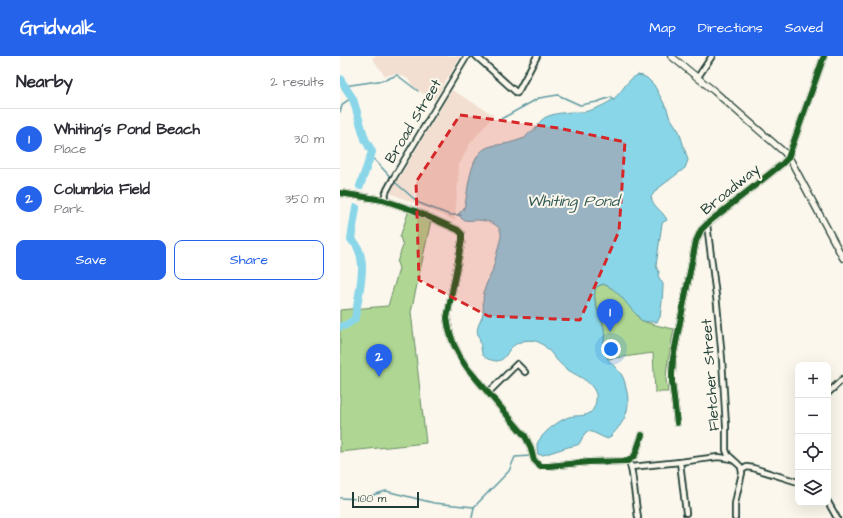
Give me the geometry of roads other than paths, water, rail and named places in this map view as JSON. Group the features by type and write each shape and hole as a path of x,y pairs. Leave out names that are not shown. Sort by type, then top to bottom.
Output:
{"street":[{"name":"Broad Street","path":"383,200 389,185 467,56"},
{"path":"476,56 517,93 537,56"},
{"path":"671,56 698,77 770,140 788,158 843,258"},
{"path":"698,77 712,56"},
{"name":"Broadway","path":"677,423 672,374 696,241 701,230 707,224 788,158 824,56"},
{"path":"340,193 383,200 425,214 454,227 461,232 462,240 447,318 452,341 461,359 522,432 528,441 532,456 539,465 545,466 628,460 633,457 642,435"},
{"name":"Fletcher Street","path":"707,224 717,304 726,425 726,450 728,455 742,470"},
{"path":"488,393 517,364 525,372"},
{"path":"831,390 843,379"},
{"path":"631,467 718,458 732,459"},
{"path":"628,460 631,467 638,518"},
{"path":"680,462 686,513"},
{"path":"736,518 736,494 742,478 742,470 753,468 795,481"},
{"path":"831,506 837,518"}],"water":[{"name":"Whiting Pond","path":"638,75 647,78 654,85 667,109 669,116 679,131 688,160 685,168 656,190 651,197 654,204 667,220 662,223 656,266 659,272 658,276 663,284 660,317 657,322 642,321 622,298 609,286 603,284 596,287 594,296 604,329 605,355 624,379 628,396 625,416 618,428 608,439 588,431 577,445 540,455 538,454 537,444 542,436 560,421 571,416 590,413 595,404 596,394 594,389 587,381 559,363 542,344 537,341 531,340 517,343 502,359 497,361 485,358 482,352 477,329 483,315 483,297 486,284 492,272 501,233 497,226 490,222 464,220 458,214 463,210 465,205 473,165 476,158 486,148 525,138 544,118 548,116 586,111 603,105 617,96 630,80"}],"waterway":[{"path":"344,86 385,80 397,75 418,91"},
{"path":"340,79 353,99 365,139 372,152 360,186"},
{"path":"501,119 539,98 558,95 580,105 597,102 611,97 614,100"},
{"path":"340,112 344,103 353,98"},
{"path":"371,156 397,184 419,203 450,215 461,215"},
{"path":"340,327 355,319 362,274 360,253 356,244 351,239 356,208"},
{"path":"472,518 474,507 509,471 515,457 531,456"},
{"path":"340,498 360,499 386,491 434,503 474,507"}],"place":[{"name":"Whiting's Pond Beach","path":"610,332"},
{"name":"Columbia Field","path":"379,377"}]}
